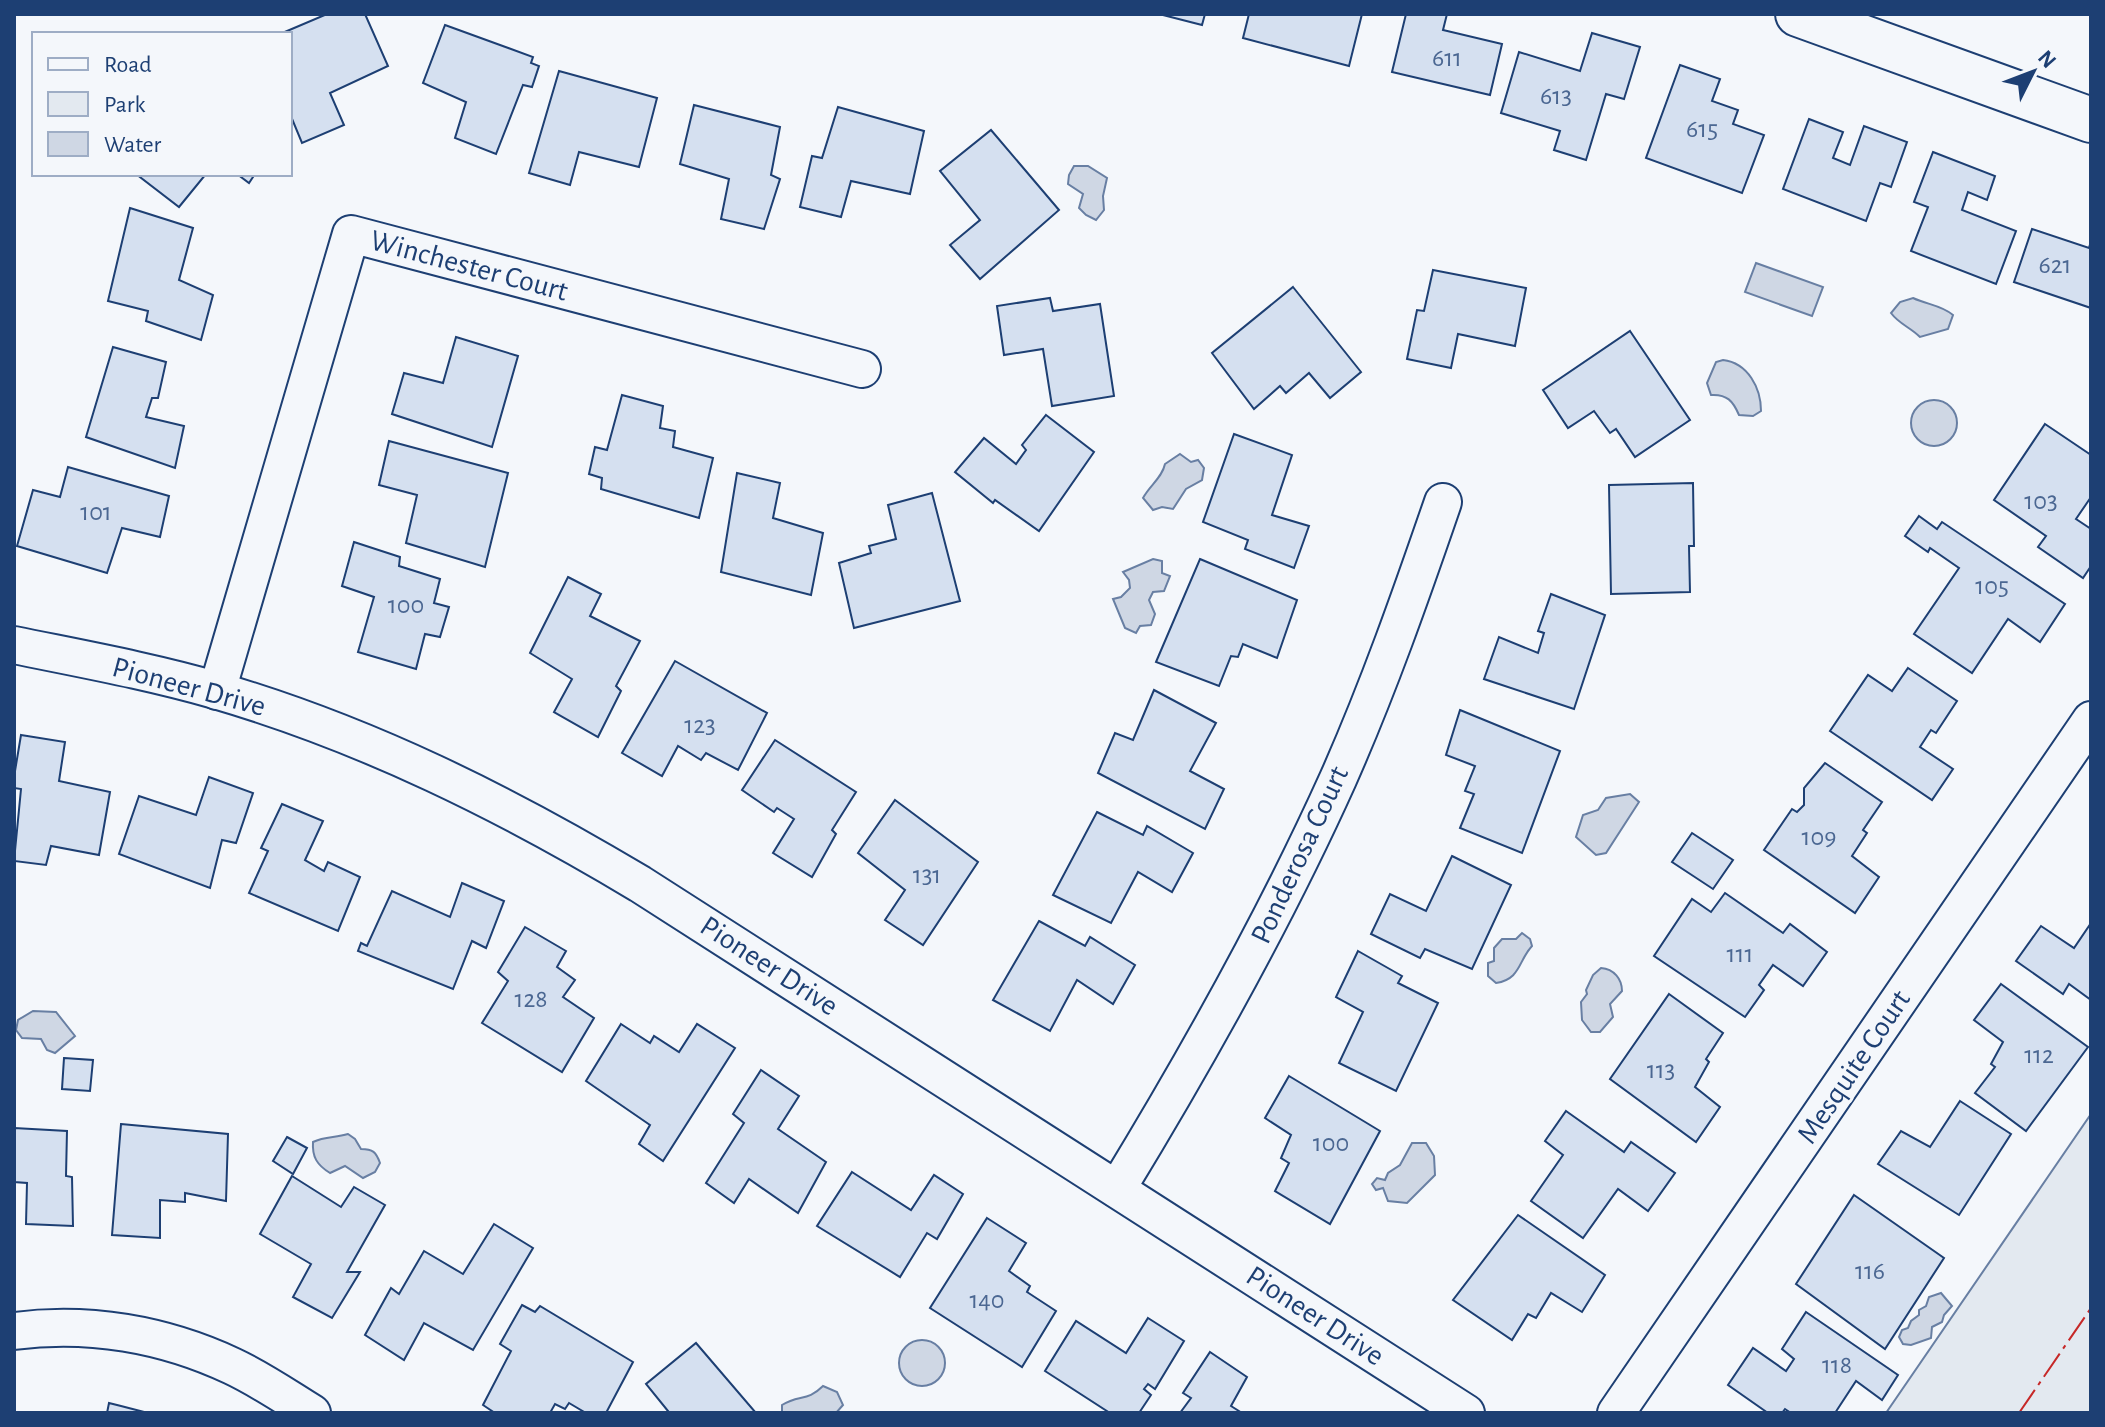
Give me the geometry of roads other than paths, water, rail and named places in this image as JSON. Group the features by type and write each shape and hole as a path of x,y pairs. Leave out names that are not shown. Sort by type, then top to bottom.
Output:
{"street":[{"path":"1798,14 2091,120"},
{"name":"Winchester Court","path":"217,691 351,234 862,369"},
{"name":"Ponderosa Court","path":"1117,1189 1198,1056 1272,918 1338,777 1415,584 1443,502"},
{"name":"Pioneer Drive","path":"14,645 141,671 217,691 333,730 438,773 566,839 1466,1413"},
{"name":"Mesquite Court","path":"1616,1413 2091,720"},
{"path":"14,1331 80,1328 119,1331 158,1339 233,1367 312,1413"}],"water":[{"path":"1074,166 1088,166 1107,178 1104,210 1096,220 1079,208 1083,194 1068,184"},
{"path":"1756,263 1823,287 1812,316 1745,292"},
{"path":"1913,298 1953,315 1948,329 1920,337 1891,313 1900,302"},
{"path":"1723,360 1746,371 1759,394 1761,411 1753,416 1739,415 1729,399 1711,395 1707,383 1716,362"},
{"path":"1934,400 1950,407 1957,423 1950,439 1934,446 1918,439 1911,423 1918,407"},
{"path":"1180,454 1191,462 1198,460 1204,468 1202,480 1186,489 1173,509 1162,507 1153,510 1143,498 1165,464"},
{"path":"1153,559 1162,561 1162,573 1170,576 1164,591 1153,592 1149,600 1155,614 1151,625 1140,626 1136,633 1125,628 1113,599 1121,597 1130,588 1123,572"},
{"path":"1630,794 1639,802 1606,853 1596,855 1576,837 1583,815 1598,810 1606,798"},
{"path":"1522,933 1530,939 1532,946 1515,973 1496,983 1488,976 1488,963 1494,961 1494,948 1502,939 1516,939"},
{"path":"1601,968 1616,975 1622,991 1610,1004 1613,1017 1600,1032 1591,1032 1582,1020 1581,1002 1593,975"},
{"path":"33,1011 56,1012 75,1036 55,1053 47,1050 41,1039 22,1038 16,1030 18,1020"},
{"path":"348,1134 361,1149 375,1154 380,1163 375,1172 363,1178 345,1166 330,1173 319,1164 313,1152 313,1142"},
{"path":"1412,1143 1426,1143 1434,1156 1435,1175 1407,1203 1388,1201 1383,1188 1376,1190 1372,1184 1377,1178 1385,1180 1388,1173 1400,1165"},
{"path":"1941,1293 1952,1306 1942,1322 1932,1327 1931,1338 1911,1345 1903,1344 1899,1337 1902,1330 1908,1328 1919,1315 1919,1310 1926,1306 1929,1297"},
{"path":"922,1340 938,1347 945,1363 938,1379 922,1386 906,1379 899,1363 906,1347"},
{"path":"823,1386 837,1392 843,1405 836,1413 782,1413 782,1405 812,1394"}]}
